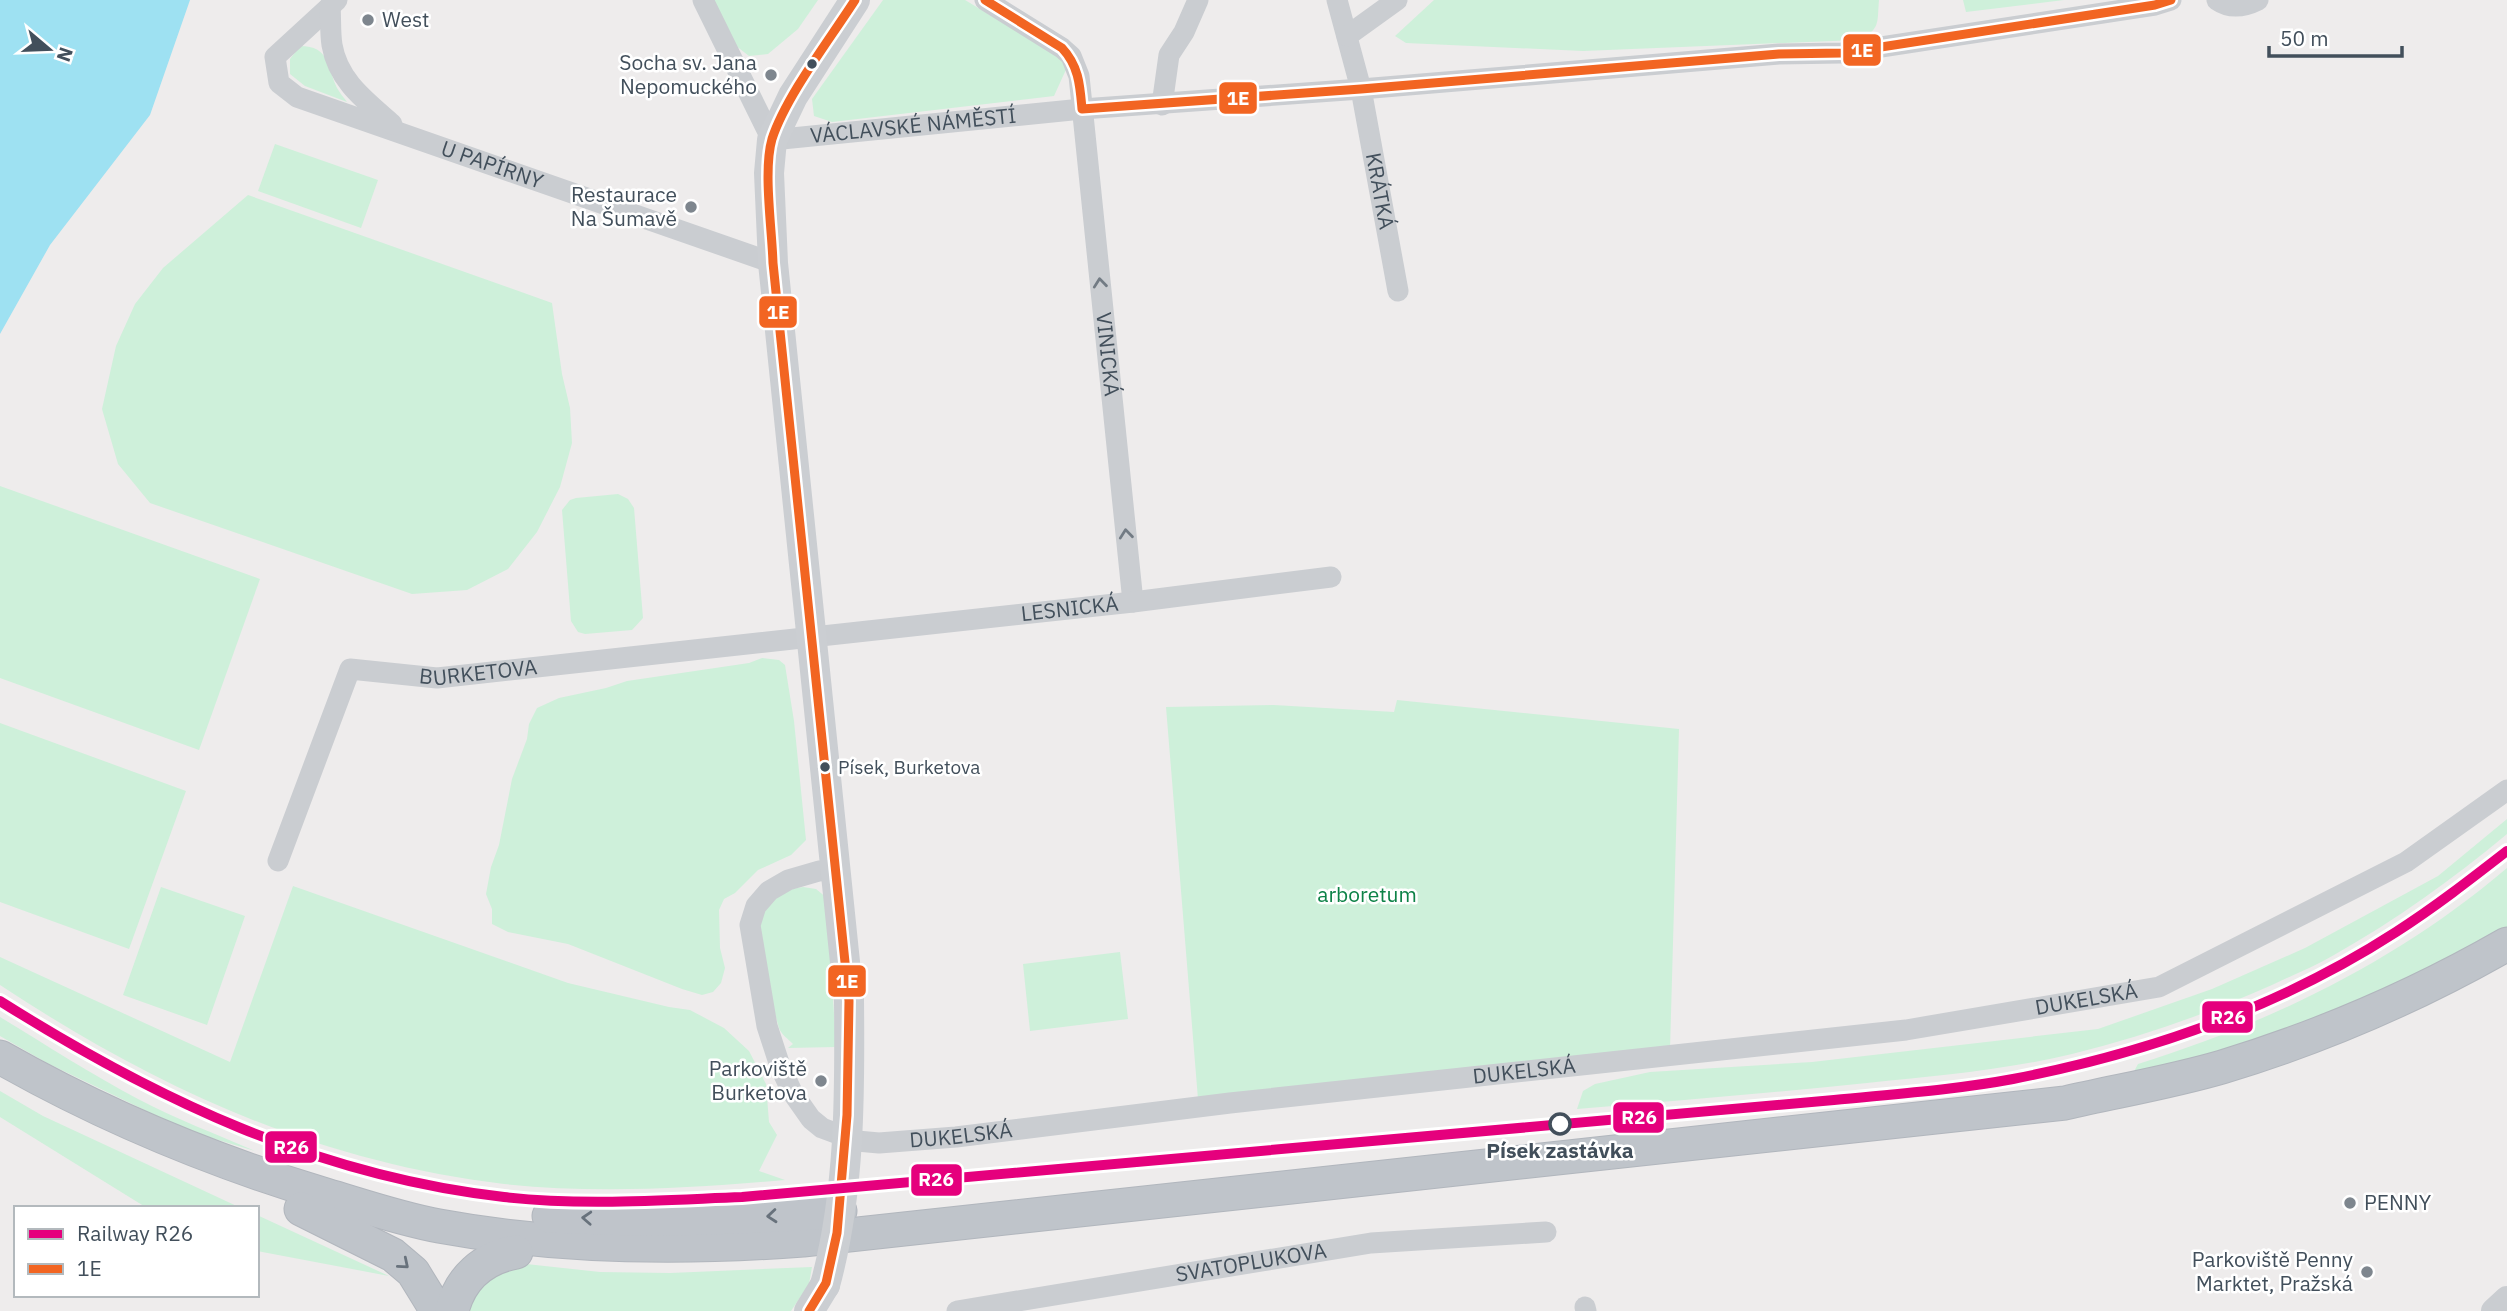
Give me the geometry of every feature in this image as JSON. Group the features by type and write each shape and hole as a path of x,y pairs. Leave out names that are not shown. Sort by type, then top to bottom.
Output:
{"highway":[{"path":"0,1079 80,1123 206,1176 301,1199 520,1237 659,1246 741,1244 803,1240 2065,1103 2221,1067 2332,1028 2464,969 2507,944"},
{"path":"0,1057 129,1124 301,1199 392,1231 516,1252 581,1259 741,1260 1791,1154 2077,1118 2175,1099 2275,1071 2384,1027 2466,989 2507,966"},
{"path":"301,1199 357,1200 438,1211 656,1220 754,1218 840,1211"},
{"path":"301,1199 393,1255 413,1272 437,1311"},
{"path":"452,1311 456,1295 474,1271 496,1258 516,1252"}],"main road":[{"path":"819,1303 835,1251 840,1211 848,1117 849,1001 837,870 809,636 773,263 769,173 772,140 793,96 855,0"}],"street":[{"path":"704,0 772,140"},
{"path":"985,0 1071,56 1079,76 1082,109"},
{"path":"1162,104 1169,55 1184,32 1198,0"},
{"name":"KRÁTKÁ","path":"1337,0 1361,89 1398,291"},
{"path":"1347,36 1397,0"},
{"name":"VÁCLAVSKÉ NÁMĚSTÍ","path":"772,140 1082,109 1779,54 1842,53 2155,5 2171,0"},
{"path":"2217,0 2235,6 2248,5 2258,0"},
{"path":"334,3 332,46 343,78 356,93 402,132"},
{"name":"U PAPÍRNY","path":"334,3 275,57 279,83 297,97 773,263"},
{"name":"VINICKÁ","path":"1082,109 1133,601"},
{"name":"LESNICKÁ","path":"809,636 1331,578"},
{"name":"BURKETOVA","path":"278,861 350,669 438,678 809,636"},
{"name":"DUKELSKÁ","path":"837,870 819,871 788,880 769,891 756,906 751,925 752,938 767,1026 792,1092 811,1119 822,1128 857,1141 879,1143 956,1137 1243,1102 1906,1030 2159,987 2406,862 2507,790"},
{"name":"SVATOPLUKOVA","path":"957,1311 1371,1243 1546,1232"},
{"path":"2494,1311 2507,1299"}],"green space":[{"path":"707,0 818,0 798,29 768,54 749,56 731,42"},
{"path":"883,0 965,0 1069,63 1054,96 832,122 814,116 812,99"},
{"path":"1434,0 1879,0 1874,29 1857,40 1583,51 1406,43 1395,36"},
{"path":"1963,0 2064,0 1966,12"},
{"path":"300,46 310,47 322,54 337,88 347,102 305,86 290,74 290,59"},
{"path":"275,144 378,180 361,228 258,191"},
{"path":"248,195 552,303 562,374 570,408 572,443 560,487 537,532 508,569 467,590 412,594 150,503 118,464 102,409 116,346 135,304 163,268"},
{"path":"0,486 260,579 199,750 0,678"},
{"path":"618,494 628,499 634,508 643,618 632,630 585,634 578,632 571,621 562,510 570,500 576,498"},
{"path":"762,658 779,660 785,665 794,721 806,840 791,855 758,870 735,893 724,899 719,910 720,948 725,968 721,983 713,992 702,995 682,989 568,944 508,932 492,924 492,909 486,894 491,867 499,845 512,779 527,739 529,724 537,708 559,698 627,681 749,663"},
{"name":"arboretum","path":"1397,700 1679,729 1670,1050 1198,1099 1166,707 1274,705 1394,712"},
{"path":"0,723 186,791 129,949 0,902"},
{"path":"2507,819 2507,834 2487,851 2424,898 2357,942 2272,985 2223,1006 2148,1032 2072,1054 1970,1072 1577,1109 1583,1091 1595,1084 1650,1072 1812,1062 2098,1029 2212,989 2305,948 2438,876"},
{"path":"2507,868 2507,931 2394,990 2272,1038 2131,1077 2138,1064 2237,1029 2332,985 2423,932"},
{"path":"293,886 568,983 690,1010 724,1028 749,1051 766,1084 769,1122 777,1135 759,1171 785,1180 645,1189 574,1189 504,1184 435,1173 368,1158 303,1139 240,1115 179,1087 118,1056 0,985 0,957 230,1062"},
{"path":"161,887 245,916 207,1025 123,995"},
{"path":"803,887 816,889 827,898 836,1047 788,1048 793,1044 779,1028 766,974 759,930 761,914 775,897"},
{"path":"1120,952 1128,1019 1030,1031 1023,964"},
{"path":"0,1017 138,1099 255,1151 188,1131 47,1063 0,1036"},
{"path":"0,1091 43,1116 237,1206 144,1206 0,1117"},
{"path":"259,1216 389,1276 259,1251"},
{"path":"517,1263 600,1272 670,1273 812,1267 809,1284 791,1311 462,1311 469,1293"}],"water":[{"path":"0,0 190,0 150,115 50,245 0,334"}],"rail line":[{"name":"R26","path":"0,1001 59,1037 179,1101 304,1152 369,1171 435,1187 534,1200 623,1202 742,1197 1834,1100 1946,1089 2013,1079 2113,1056 2211,1024 2259,1005 2352,959 2396,932 2507,851"}],"transit line":[{"name":"1E","path":"809,1311 826,1283 837,1233 847,1115 849,1001 773,263 768,167 772,139 787,105 855,0"},
{"name":"1E","path":"985,0 1062,48 1075,69 1082,109 1779,54 1842,53 2155,5 2171,0"}],"place":[{"name":"West","path":"368,20"},
{"name":"Socha sv. Jana Nepomuckého","path":"771,75"},
{"name":"Restaurace Na Šumavě","path":"691,207"},
{"name":"Písek, Burketova","path":"825,767"},
{"name":"Parkoviště Burketova","path":"821,1081"},
{"name":"Písek zastávka","path":"1560,1124"},
{"name":"PENNY","path":"2350,1203"},
{"name":"Parkoviště Penny Marktet, Pražská","path":"2367,1272"}]}
